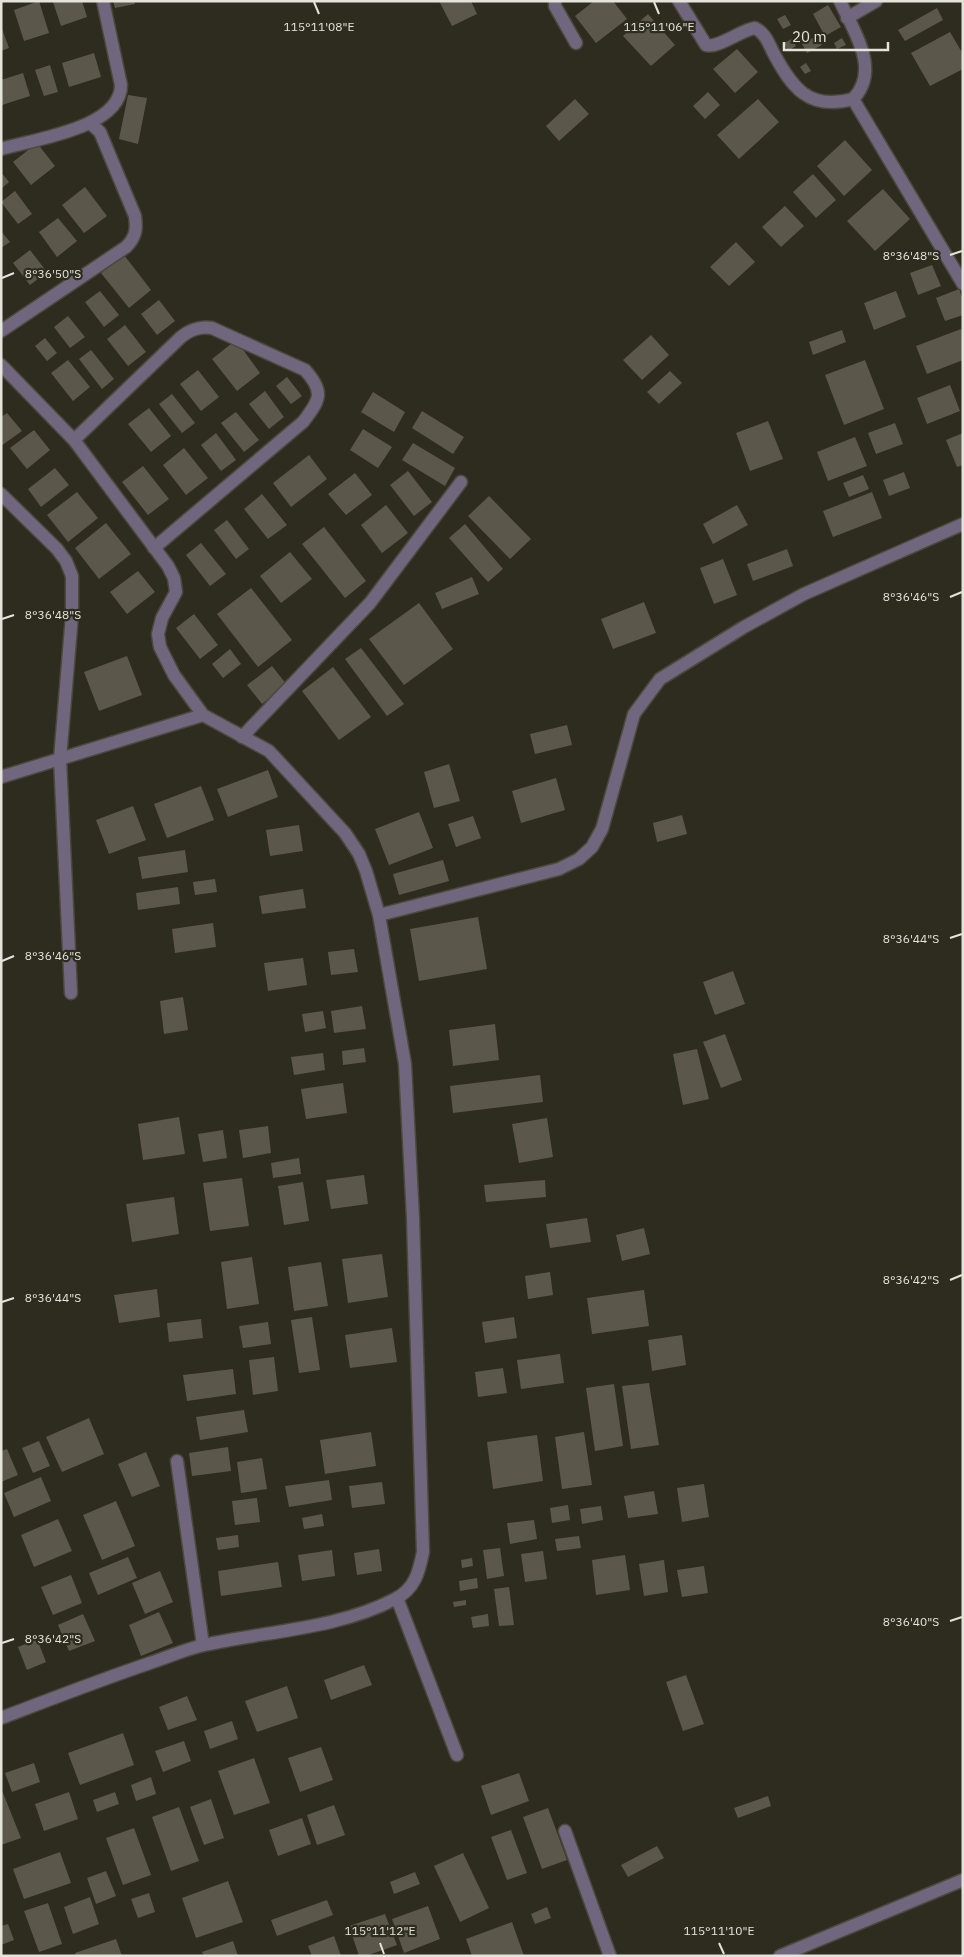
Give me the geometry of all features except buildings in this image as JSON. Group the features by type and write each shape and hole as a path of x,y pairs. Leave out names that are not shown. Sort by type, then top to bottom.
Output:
{"street":[{"path":"1,149 90,124 115,105 121,94 121,84 103,1"},
{"path":"555,1 555,6 576,43"},
{"path":"679,1 706,45 712,46 745,30 755,28 764,34 793,86 810,98 837,104 853,99 862,90 866,77 866,65 840,1"},
{"path":"847,18 876,1"},
{"path":"853,99 963,284"},
{"path":"1,331 126,247 133,240 137,229 135,216 100,132 90,124"},
{"path":"74,440 181,337 194,329 204,326 305,370 315,382 319,395 314,408 302,422 154,548"},
{"path":"1,365 74,440 174,578 176,592 159,627 160,647 174,675 203,715 268,751 345,833 359,854 366,871 379,915 405,1064 413,1228 423,1552 414,1584 397,1598 369,1609 325,1622 203,1645 96,1681 1,1718"},
{"path":"242,737 370,603 461,482"},
{"path":"1,494 57,549 66,561 72,576 72,615 60,759 70,993"},
{"path":"379,915 559,869 579,859 592,847 602,829 634,714 660,679 744,627 804,594 963,524"},
{"path":"1,777 203,715"},
{"path":"177,1461 203,1645"},
{"path":"397,1598 457,1755"},
{"path":"565,1831 610,1956"},
{"path":"780,1956 963,1880"}]}
